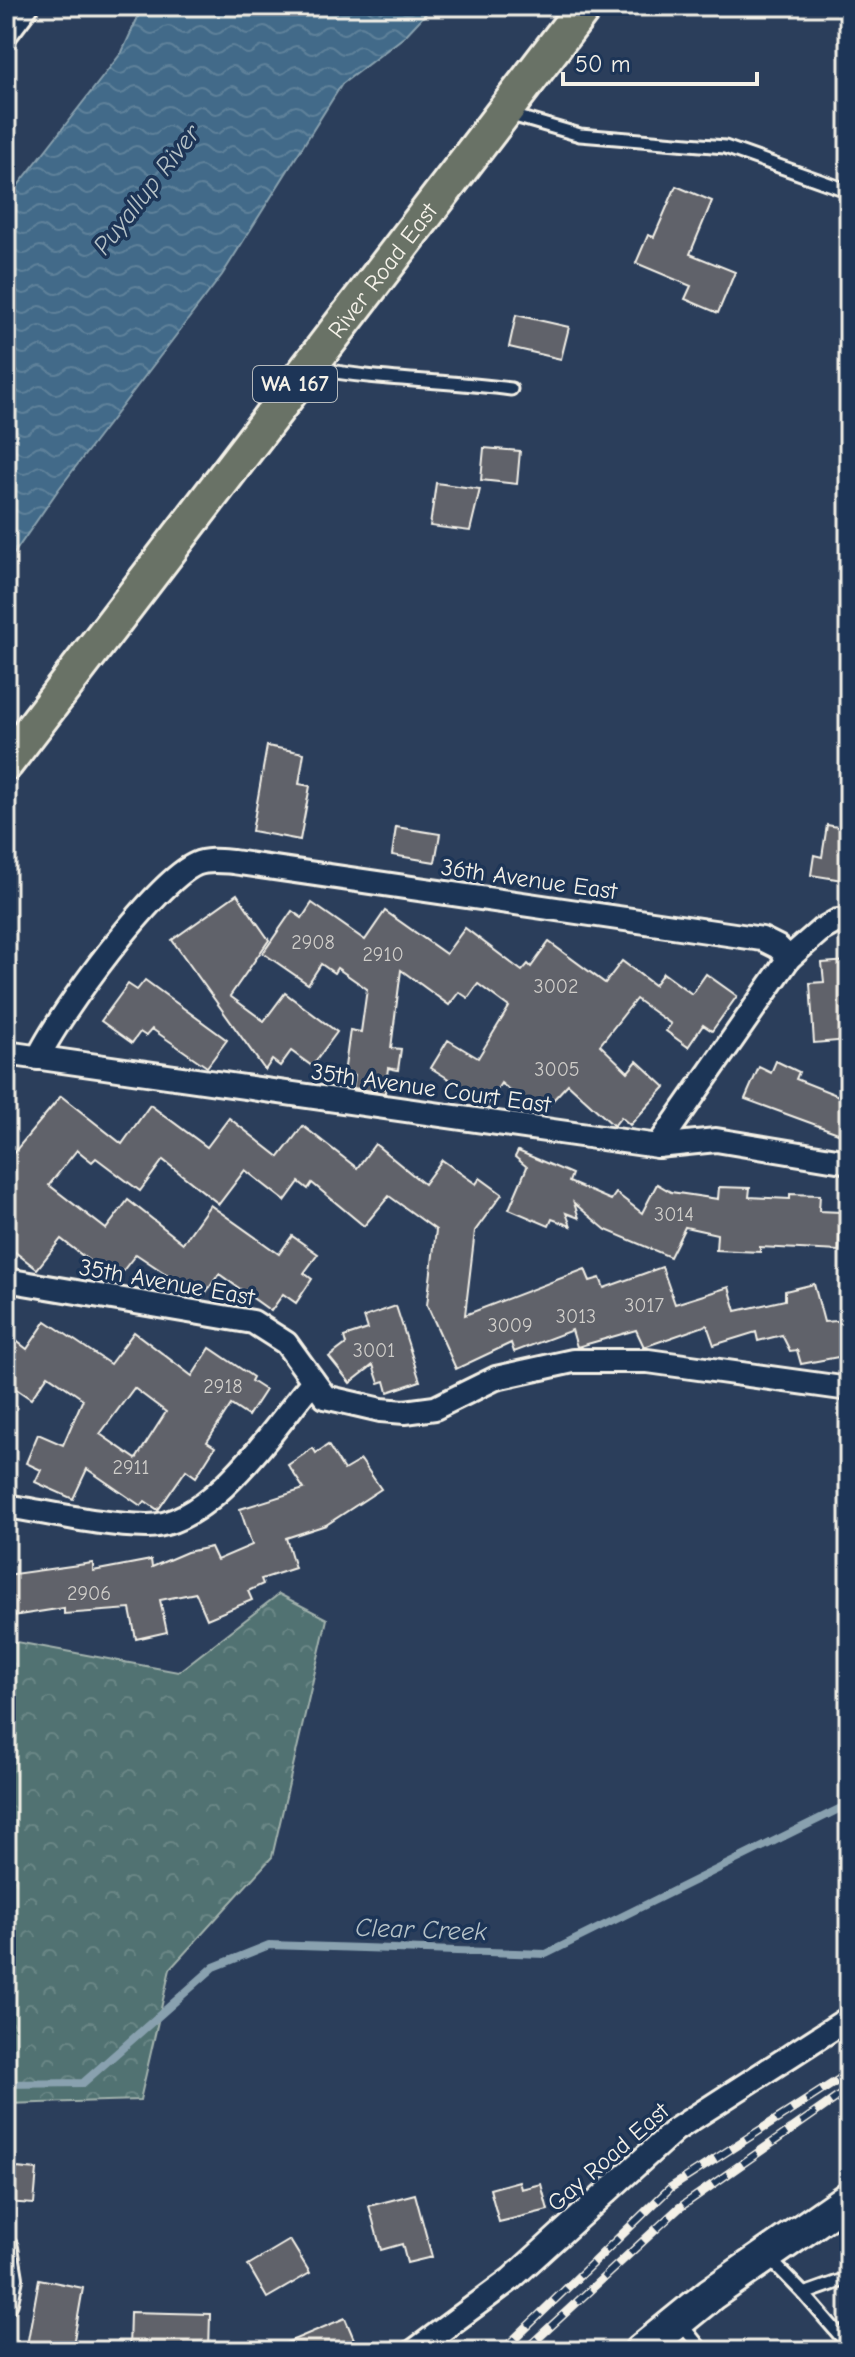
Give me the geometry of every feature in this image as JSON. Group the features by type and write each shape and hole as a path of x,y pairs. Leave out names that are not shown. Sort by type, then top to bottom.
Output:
{"main road":[{"name":"River Road East","path":"6,763 585,6"},
{"path":"641,2351 767,2255 849,2198"}],"street":[{"path":"7,32 27,6"},
{"name":"36th Avenue East","path":"38,1058 67,1008 108,954 170,883 199,862 233,862 746,937 778,947 789,958"},
{"path":"658,1146 789,958 821,930 837,921 849,921"},
{"name":"35th Avenue Court East","path":"6,1053 658,1146 716,1140 849,1162"},
{"name":"35th Avenue East","path":"6,1280 234,1316 253,1322 286,1343 325,1397 405,1412 435,1408 496,1378 573,1361 648,1361 849,1389"},
{"path":"6,1506 149,1526 186,1518 219,1492 313,1381"},
{"name":"Gay Road East","path":"414,2351 511,2279 675,2130 849,2018"},
{"path":"6,2248 11,2278 6,2302"}],"lane":[{"path":"503,113 580,135 725,147 849,191"},
{"path":"309,367 367,378 444,380 511,389"},
{"path":"767,2255 849,2346"},
{"path":"804,2294 849,2278"},
{"path":"678,2321 703,2351"}],"green space":[{"path":"279,1594 327,1619 272,1857 170,1969 140,2100 6,2104 6,1640 178,1672"}],"water":[{"name":"Puyallup River","path":"143,6 433,6 404,37 342,84 222,275 58,490 6,565 6,201 122,52"}],"building":[{"path":"676,186 712,201 690,254 735,272 718,313 685,299 691,286 636,263 648,235 654,237"},
{"path":"516,315 569,327 561,359 509,347"},
{"path":"484,448 520,451 517,484 481,480"},
{"path":"436,483 480,489 470,531 430,526"},
{"path":"267,746 304,753 299,784 310,786 300,840 252,831"},
{"path":"827,825 849,829 849,881 811,875 814,855 822,857"},
{"path":"396,827 440,834 435,862 392,855"},
{"path":"237,894 269,940 230,996 264,1021 285,993 337,1032 312,1066 291,1051 280,1066 272,1060 265,1070 172,940"},
{"path":"312,903 365,940 385,911 446,954 465,928 522,971 528,964 531,967 549,942 605,983 622,961 654,985 663,973 692,994 706,974 737,996 712,1031 703,1025 688,1047 666,1031 671,1024 636,999 600,1045 628,1072 637,1061 665,1087 630,1125 621,1117 614,1126 568,1084 539,1115 501,1083 486,1107 460,1091 462,1087 431,1068 448,1040 478,1058 509,1007 478,984 468,998 459,992 449,1005 401,970 391,1048 401,1049 398,1070 388,1068 385,1093 353,1088 355,1075 344,1074 350,1030 361,1032 367,989 337,968 334,973 321,964 308,984 263,953 292,911 302,918"},
{"path":"849,961 849,1040 814,1043 810,983 824,982 822,963"},
{"path":"145,980 227,1040 207,1067 152,1029 146,1036 140,1032 132,1043 101,1021 128,984 137,990"},
{"path":"776,1061 799,1072 796,1079 849,1100 849,1137 745,1099 759,1067 771,1073"},
{"path":"61,1096 122,1144 150,1105 207,1147 229,1118 279,1157 303,1126 357,1168 375,1144 424,1184 442,1160 476,1184 480,1178 502,1194 475,1231 465,1315 585,1269 590,1281 600,1278 604,1288 662,1267 675,1304 729,1287 736,1311 785,1300 785,1291 814,1284 824,1322 849,1320 849,1355 801,1364 797,1350 790,1351 782,1335 758,1341 756,1332 714,1345 707,1325 644,1347 636,1330 577,1347 572,1330 514,1352 511,1343 456,1369 427,1305 436,1230 389,1196 364,1226 312,1183 308,1189 299,1182 285,1201 245,1170 219,1204 163,1160 140,1191 96,1158 92,1162 77,1150 49,1185 106,1229 128,1200 183,1243 210,1205 279,1254 292,1236 318,1254 304,1273 312,1279 296,1303 283,1294 271,1311 219,1274 202,1298 136,1254 115,1281 61,1239 37,1269 6,1245 6,1162"},
{"path":"518,1151 572,1174 569,1182 611,1200 616,1193 642,1213 657,1184 671,1192 718,1199 719,1187 750,1188 749,1197 790,1199 790,1194 820,1195 819,1211 841,1212 839,1251 760,1247 760,1252 716,1250 717,1234 685,1227 670,1257 606,1230 574,1203 579,1218 566,1213 571,1226 552,1219 549,1226 509,1209 527,1167 515,1157"},
{"path":"396,1306 420,1381 388,1392 385,1381 379,1383 373,1365 350,1383 329,1357 346,1344 344,1337 368,1329 364,1317"},
{"path":"46,1321 110,1364 134,1332 192,1376 210,1348 253,1377 251,1381 265,1390 248,1416 231,1405 207,1442 215,1447 196,1477 186,1470 158,1510 145,1501 141,1506 87,1469 73,1499 35,1482 41,1470 26,1463 38,1434 63,1445 83,1399 48,1375 31,1399 6,1382 6,1333 27,1349","holes":["134,1388 166,1412 136,1459 100,1434"]},
{"path":"328,1445 344,1470 361,1460 381,1489 326,1525 286,1538 295,1568 261,1579 263,1584 248,1591 252,1600 207,1619 196,1593 160,1600 167,1632 136,1639 130,1609 64,1614 64,1608 6,1617 6,1575 93,1563 93,1571 151,1560 152,1567 187,1552 211,1547 217,1560 252,1545 240,1509 304,1489 288,1465 313,1448 316,1453"},
{"path":"6,2167 37,2170 34,2204 6,2202"},
{"path":"519,2181 521,2189 541,2184 548,2210 499,2222 490,2189"},
{"path":"415,2194 432,2257 407,2263 402,2244 381,2250 369,2206"},
{"path":"290,2240 310,2273 267,2298 248,2265"},
{"path":"39,2279 83,2288 72,2351 26,2351"},
{"path":"130,2312 210,2314 209,2351 129,2351"},
{"path":"345,2318 356,2344 339,2351 267,2351"}],"waterway":[{"name":"Clear Creek","path":"6,2084 83,2083 214,1967 269,1945 546,1954 849,1804"}],"railway":[{"path":"502,2351 670,2188 849,2073"},
{"path":"524,2351 679,2208 849,2089"}]}
